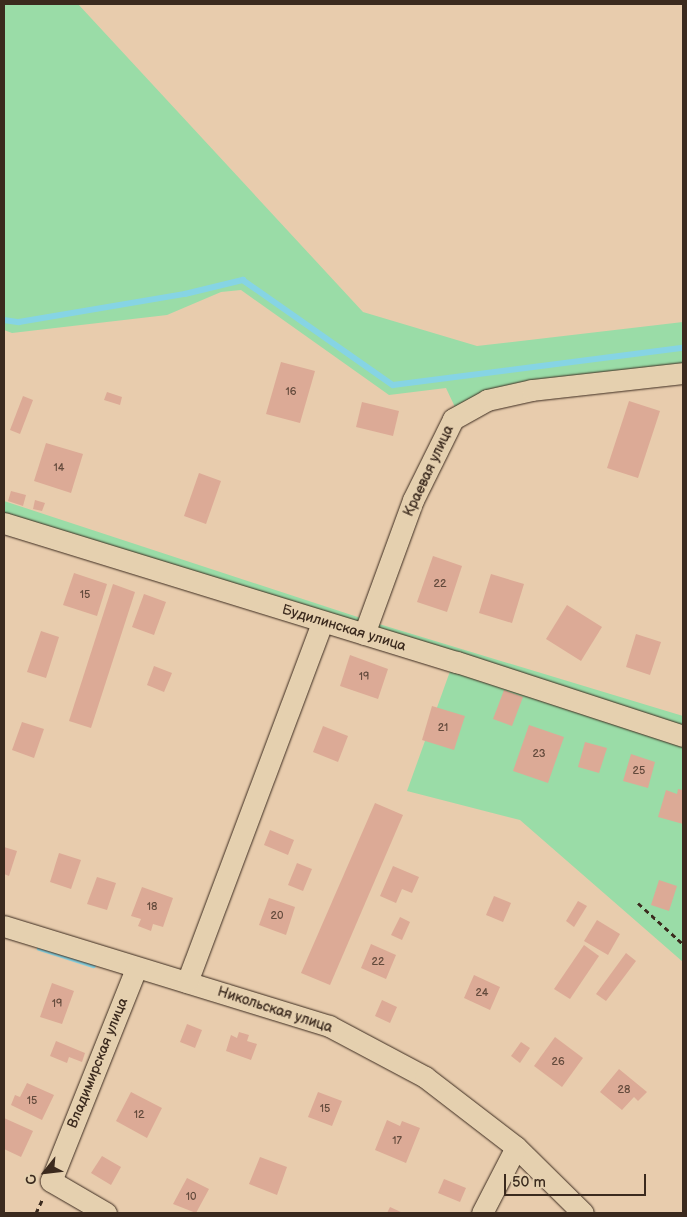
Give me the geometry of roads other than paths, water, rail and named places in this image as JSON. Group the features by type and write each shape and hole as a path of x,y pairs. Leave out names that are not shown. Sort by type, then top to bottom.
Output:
{"street":[{"name":"Краевая улица","path":"364,634 413,500 453,419 487,400 532,390 683,373"},
{"name":"Будилинская улица","path":"4,523 364,634 683,736"},
{"path":"187,982 322,622"},
{"name":"Никольская улица","path":"4,926 136,969 187,982 329,1026 425,1077 516,1147 582,1213"},
{"name":"Владимирская улица","path":"106,1213 51,1181 136,969"},
{"path":"482,1213 516,1147"}],"waterway":[{"path":"4,320 19,322 185,294 243,280 393,385 683,348"},
{"path":"40,948 93,965"}]}
